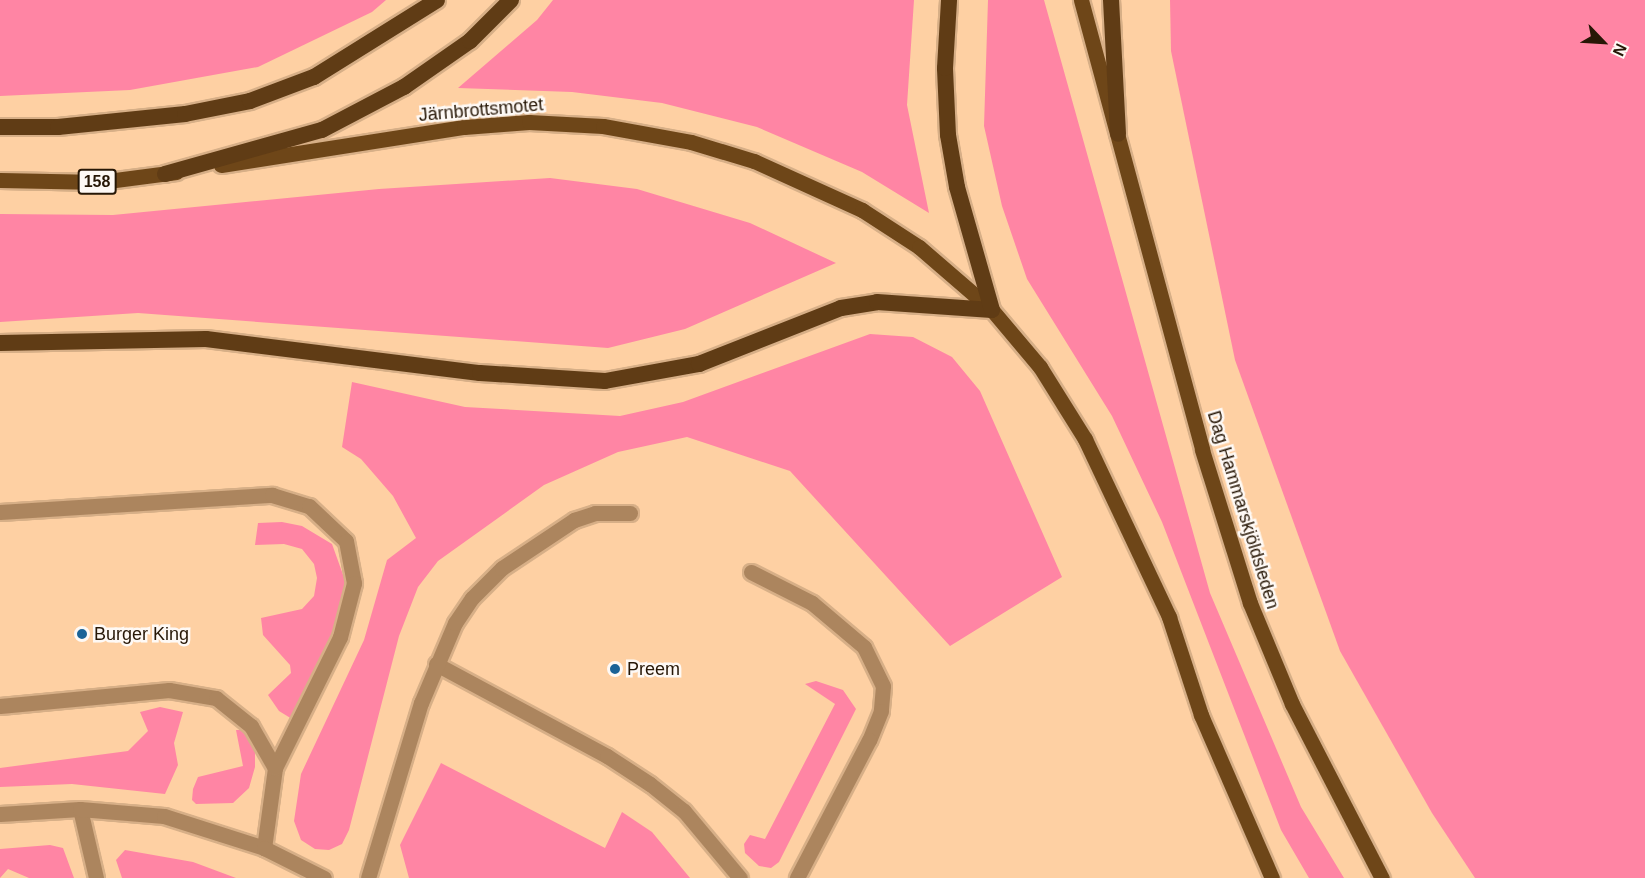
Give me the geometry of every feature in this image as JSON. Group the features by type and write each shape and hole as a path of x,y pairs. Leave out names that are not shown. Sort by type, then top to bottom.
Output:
{"highway":[{"path":"0,127 58,127 185,114 250,101 314,77 437,0"},
{"path":"165,174 322,130 404,87 470,41 511,0"},
{"path":"0,343 207,339 480,373 605,381 699,364 841,308 877,302 992,310 957,186 948,135 945,68 949,0"},
{"path":"1111,0 1118,134"}],"main road":[{"path":"1081,0 1118,134"},
{"name":"Järnbrottsmotet","path":"0,180 100,182 165,174 464,127 530,122 603,126 691,142 754,161 818,188 862,210 919,247 992,310"},
{"name":"Dag Hammarskjöldsleden","path":"1118,134 1202,450 1250,603 1292,704 1382,878"},
{"path":"992,310 1040,367 1085,439 1125,518 1169,617 1201,715 1272,878"}],"street":[{"path":"0,512 272,495 309,506 346,541 354,583 340,638 275,768 264,848"},
{"path":"368,878 436,664 472,598 502,568 574,520 595,513 630,513"},
{"path":"751,572 812,603 864,646 884,686 881,711 869,740 797,878"},
{"path":"436,664 607,756 650,784 684,811 740,878"},
{"path":"0,706 169,690 216,699 251,726 275,768"},
{"path":"80,809 96,878"},
{"path":"0,814 80,809 164,816 264,848 324,878"}],"shaded area":[{"path":"0,0 386,0 372,12 258,67 130,90 0,96"},
{"path":"553,0 914,0 907,105 929,213 862,172 757,127 662,103 572,92 458,88 537,20"},
{"path":"988,0 1044,0 1210,593 1301,807 1344,878 1309,878 1281,830 1162,522 1112,416 1027,279 1002,206 984,126"},
{"path":"1170,0 1645,0 1645,878 1475,878 1432,813 1340,651 1235,360 1171,51"},
{"path":"550,178 637,189 750,223 836,263 685,329 608,348 138,313 0,322 0,214 113,215 379,189"},
{"path":"870,334 913,337 952,357 980,391 1062,577 950,646 790,471 687,437 618,452 544,485 438,561 418,587 399,636 349,830 342,844 329,850 315,849 301,840 294,821 301,774 364,640 387,560 416,538 393,496 361,459 342,447 352,382 465,407 620,416 683,402"},
{"path":"282,522 302,526 332,544 346,583 344,614 292,719 279,711 268,695 291,673 290,665 263,635 261,618 302,609 314,596 317,578 314,564 302,549 284,544 255,545 258,523"},
{"path":"816,681 843,690 856,709 779,862 771,868 759,866 745,853 744,844 750,835 765,839 835,704 805,684"},
{"path":"160,707 183,712 174,743 178,765 165,794 72,784 0,787 0,768 128,751 148,731 140,712"},
{"path":"236,730 243,730 255,751 255,767 249,788 233,803 196,804 192,800 193,789 198,777 243,766"},
{"path":"441,763 605,848 622,812 652,832 690,878 409,878 400,845"},
{"path":"50,845 63,848 74,878 29,878 8,869 0,878 0,849"},
{"path":"125,850 193,862 236,878 122,878 116,860"}],"place":[{"name":"Burger King","path":"82,634"},
{"name":"Preem","path":"615,669"}]}
